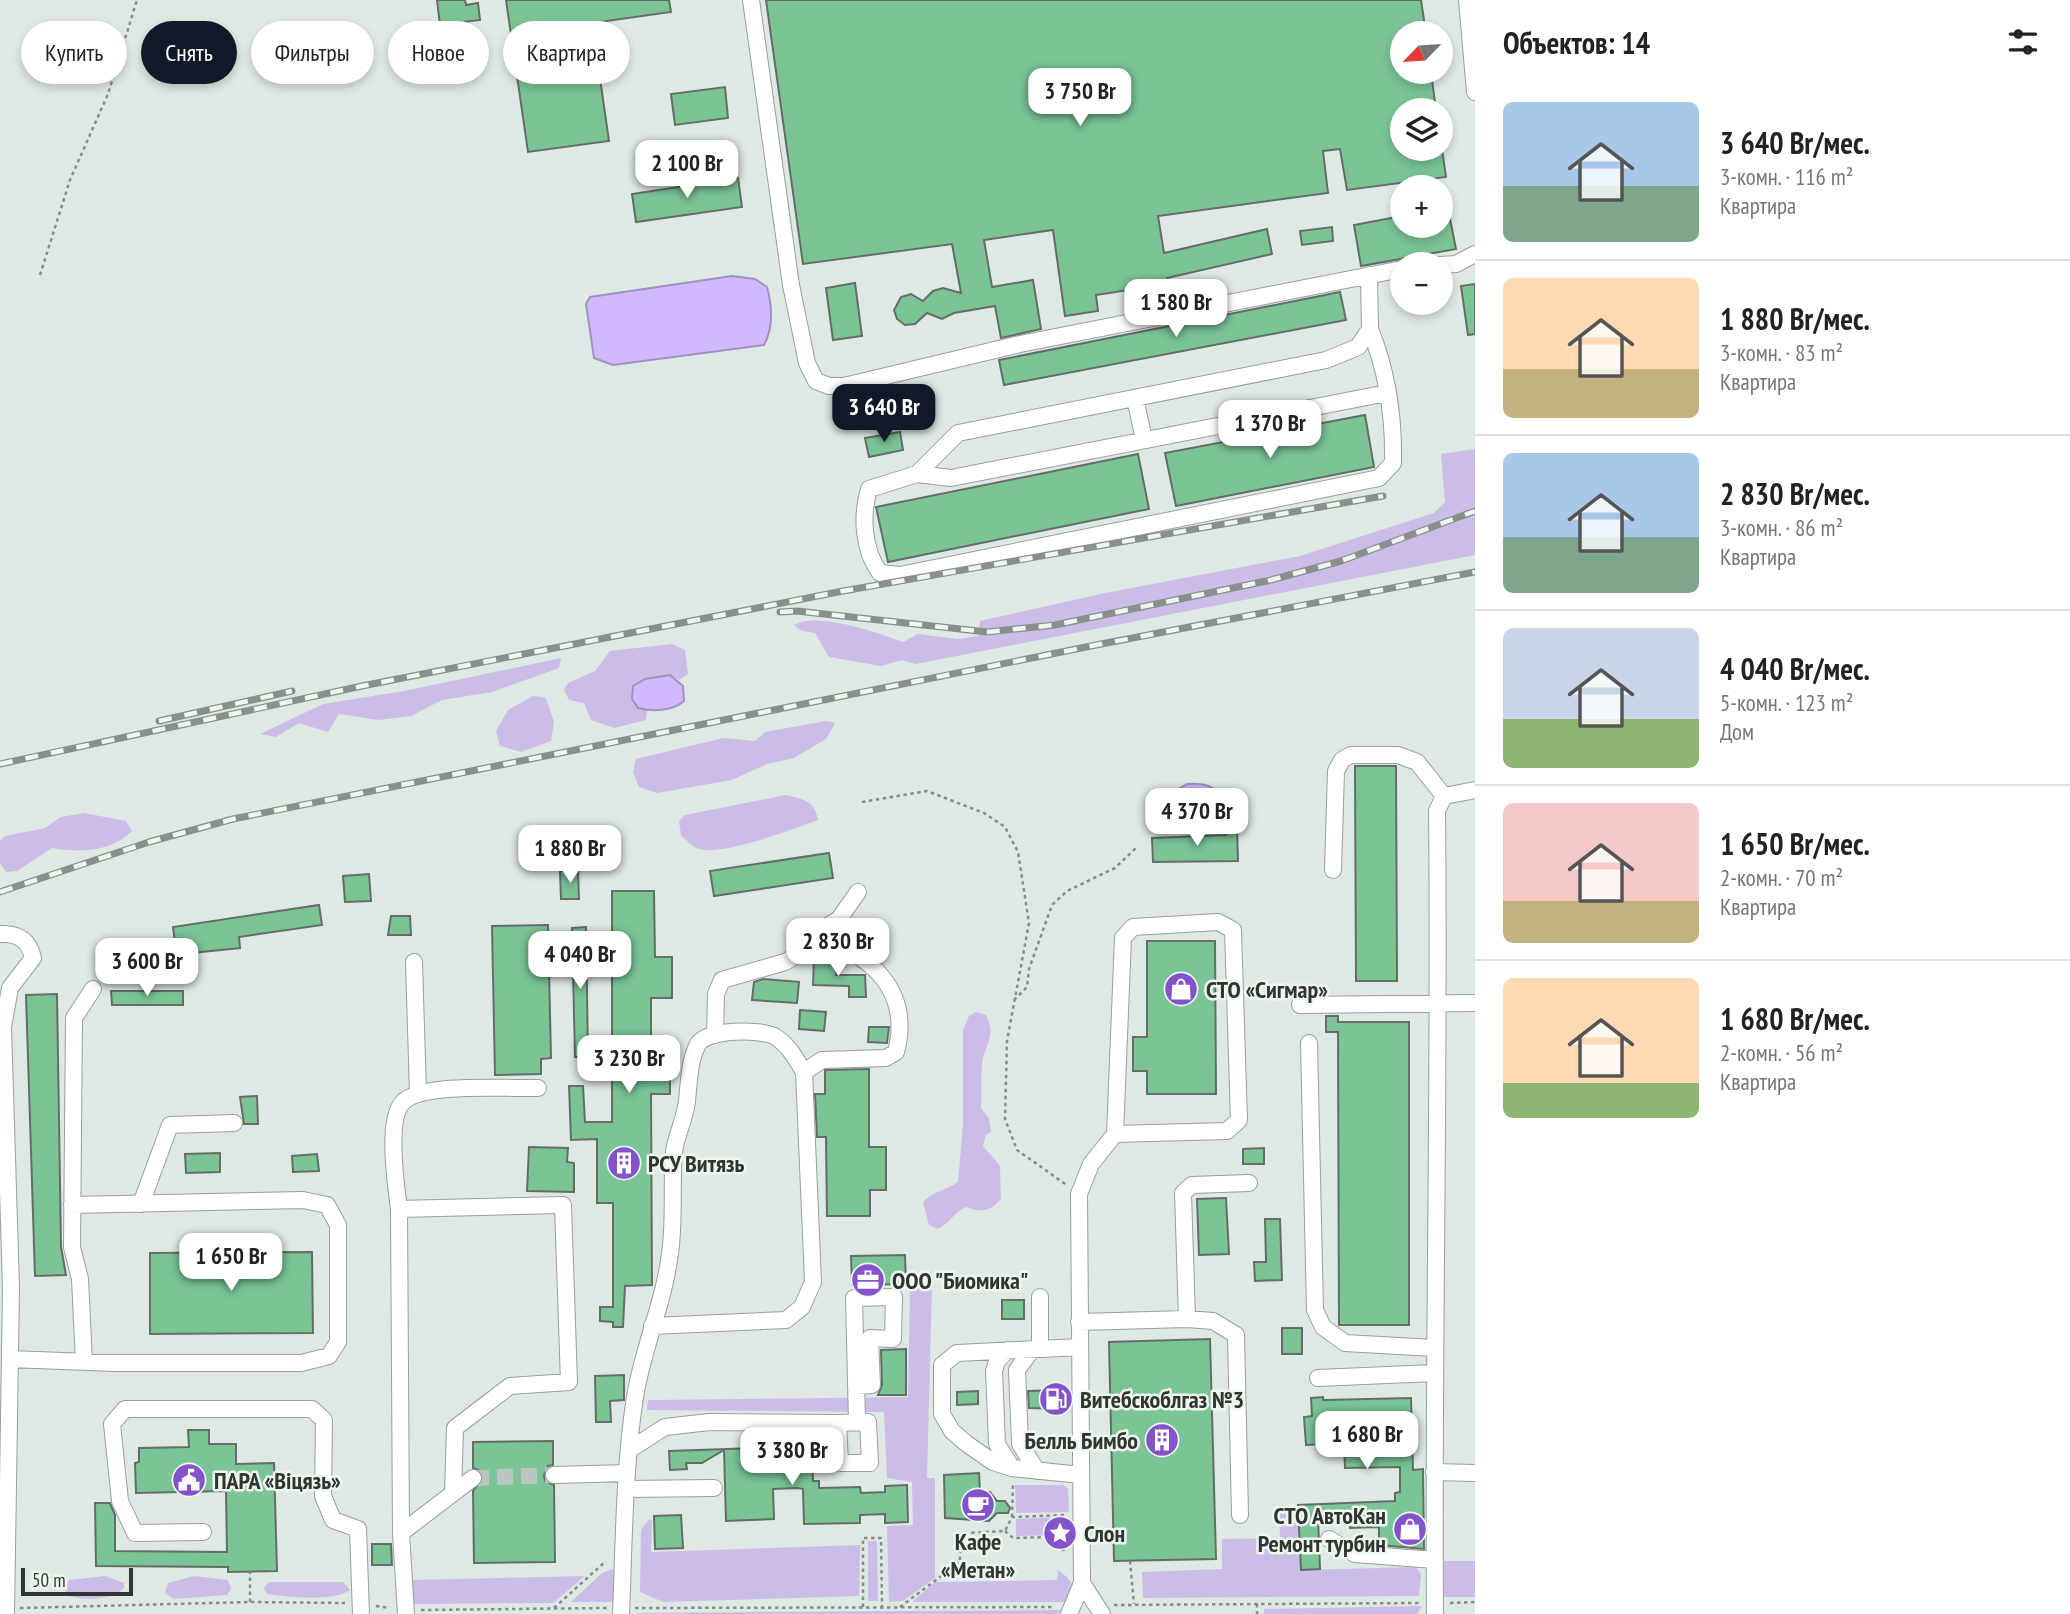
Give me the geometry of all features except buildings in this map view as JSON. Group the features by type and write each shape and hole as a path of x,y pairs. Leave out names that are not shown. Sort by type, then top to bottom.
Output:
{"lane":[{"path":"751,0 791,285 807,363 816,381 829,386 844,386 1020,344 1390,271"},
{"path":"1467,0 1475,92"},
{"path":"1453,264 1475,254"},
{"path":"1369,275 1370,329 1382,361 1394,437 1393,463 1379,478 900,575 880,573 871,560 863,510 869,489 917,474 951,478 1387,393"},
{"path":"917,474 958,433 1326,360 1358,347 1370,329"},
{"path":"1135,398 1144,440"},
{"path":"1333,870 1336,771 1342,760 1351,755 1398,755 1417,762 1444,796"},
{"path":"1444,796 1475,790"},
{"path":"1435,1608 1434,1348 1439,1004 1437,811 1444,796"},
{"path":"715,1035 716,994 722,980 785,962 808,948 839,919 858,892"},
{"path":"1072,1610 1082,1583 1079,1194 1091,1164 1115,1133 1124,938 1133,926 1218,922 1233,930 1239,1120 1227,1131 1115,1133"},
{"path":"0,934 22,938 30,945 33,957 10,988 1,1027 9,1359 6,1611"},
{"path":"804,1072 822,1060 886,1058 896,1052 900,1037 900,1009 893,989 871,965 838,944 816,938"},
{"path":"414,962 418,1094"},
{"path":"84,1362 80,1279 72,1247 74,1018 93,989"},
{"path":"1300,1005 1475,1003"},
{"path":"621,1611 629,1450 635,1398 645,1346 652,1326 662,1302 671,1250 674,1148 683,1129 690,1071 699,1043 715,1035 735,1030 773,1035 790,1049 804,1072 813,1282 802,1307 786,1320 652,1326"},
{"path":"1309,1043 1315,1310 1323,1327 1345,1343 1434,1348"},
{"path":"405,1612 401,1533 399,1209 394,1124 402,1102 418,1094 538,1088"},
{"path":"141,1203 170,1125 234,1123"},
{"path":"1187,1319 1183,1193 1192,1185 1249,1183"},
{"path":"9,1359 301,1363 329,1356 338,1342 338,1225 327,1205 303,1200 72,1205"},
{"path":"399,1209 563,1205 569,1382 510,1386 455,1428 453,1493"},
{"path":"856,1386 872,1385 870,1338 893,1339 894,1297 853,1298 857,1422"},
{"path":"1037,1471 1020,1444 1017,1370 1036,1349 1040,1297"},
{"path":"1079,1322 1187,1319 1213,1321 1236,1335 1240,1515"},
{"path":"1080,1347 957,1353 942,1365 942,1414 952,1431 993,1462 1012,1468 1081,1475"},
{"path":"1008,1350 997,1361 994,1371 997,1444 1012,1468"},
{"path":"1318,1378 1434,1373"},
{"path":"203,1532 135,1533 120,1501 112,1424 125,1409 312,1409 324,1420 323,1496 332,1520 358,1529 362,1609"},
{"path":"629,1450 649,1435 676,1426 709,1422 868,1422 870,1463 840,1463 838,1423"},
{"path":"1434,1472 1475,1473"},
{"path":"554,1475 715,1488"},
{"path":"401,1533 473,1478"},
{"path":"1329,1539 1355,1554 1435,1560"},
{"path":"1082,1583 1098,1610"}],"path":[{"path":"40,275 70,180 108,94 137,0"},
{"path":"862,802 927,791 985,813 1005,827 1018,852 1029,923 1014,1000 1004,1085 1009,1136 1017,1150 1079,1194"},
{"path":"1014,1000 1027,987 1029,969 1052,905 1067,891 1115,868 1138,846"},
{"path":"1005,1531 1012,1517 1012,1483 1025,1483"},
{"path":"1012,1517 1072,1515"},
{"path":"900,1607 960,1562 960,1538 966,1532 1005,1531 1013,1538 1056,1537 1060,1551 1069,1547 1073,1541"},
{"path":"863,1607 863,1538 881,1538 882,1607"},
{"path":"553,1608 603,1563 624,1550"},
{"path":"1130,1560 1134,1604"},
{"path":"250,1572 250,1602"},
{"path":"6,1611 250,1602 405,1612 461,1609 553,1608 621,1611 863,1607 1072,1610"},
{"path":"1098,1610 1134,1604 1435,1608 1475,1602"},
{"path":"1257,1604 1257,1614"},
{"path":"461,1609 461,1614"}],"shaded area":[{"path":"732,276 755,279 767,287 771,316 764,345 613,365 594,358 586,304 590,297"},
{"path":"1475,449 1475,555 916,664 902,660 881,666 829,657 815,633 802,631 794,625 804,621 832,622 903,642 918,634 958,639 978,636 980,621 1105,593 1300,556 1434,513 1445,502 1441,454"},
{"path":"672,644 685,650 688,674 679,680 670,675 638,708 647,710 646,720 614,728 591,720 584,703 569,700 564,690 568,683 595,671 610,651"},
{"path":"561,658 559,668 492,692 442,700 411,716 379,720 339,714 328,732 299,723 276,737 260,734 323,704 404,691"},
{"path":"670,675 683,686 684,701 662,710 638,708 632,699 633,686 645,679"},
{"path":"533,696 546,698 554,722 551,741 521,752 500,746 496,731 508,710"},
{"path":"826,721 835,723 826,739 794,758 767,764 732,780 657,793 639,787 633,772 636,759 723,738 755,741 765,732"},
{"path":"1187,784 1210,787 1223,798 1226,804 1212,824 1184,830 1169,823 1165,815 1173,806 1177,790"},
{"path":"786,795 811,805 818,820 758,841 724,849 699,849 681,835 679,821 685,815"},
{"path":"84,813 126,821 132,831 105,847 84,850 52,848 17,871 6,872 0,863 0,841 5,836 45,828 61,817"},
{"path":"976,1012 986,1015 990,1027 990,1037 982,1063 981,1108 989,1118 991,1132 986,1135 983,1146 1000,1166 1001,1199 985,1210 966,1207 938,1229 929,1225 923,1202 931,1195 958,1182 963,1125 963,1030 969,1016"},
{"path":"910,1285 932,1286 927,1478 935,1478 935,1578 903,1601 889,1602 887,1526 913,1525 912,1482 887,1478 884,1412 647,1410 648,1400 908,1397"},
{"path":"1015,1485 1064,1485 1068,1489 1069,1512 1016,1513"},
{"path":"1279,1512 1298,1512 1301,1570 1416,1567 1421,1574 1419,1596 1143,1598 1142,1572 1222,1569 1222,1539 1280,1538"},
{"path":"1068,1517 1068,1544 1061,1546 1061,1538 1057,1535 1016,1536 1016,1519"},
{"path":"649,1519 652,1521 651,1552 860,1545 859,1596 663,1602 640,1592 641,1530"},
{"path":"868,1541 877,1541 878,1601 868,1601"},
{"path":"1444,1561 1475,1561 1475,1597 1444,1597"},
{"path":"621,1566 614,1602 571,1602 602,1573"},
{"path":"1058,1570 1071,1583 1072,1602 912,1602 935,1582 1057,1580"},
{"path":"105,1576 124,1583 124,1588 111,1595 90,1599 68,1596 63,1586 69,1580"},
{"path":"194,1576 228,1580 231,1589 227,1595 174,1599 165,1593 168,1583"},
{"path":"585,1576 553,1603 413,1604 410,1580"},
{"path":"269,1582 343,1582 350,1590 333,1596 286,1596 267,1594 264,1588"},
{"path":"1422,1606 1417,1614 1264,1614 1264,1609"},
{"path":"1063,1610 1057,1614 637,1614 637,1613"}],"tunnel":[{"path":"473,1478 554,1475"}],"railway":[{"path":"0,764 362,686 843,591 1383,496"},
{"path":"780,612 797,611 987,632 1055,625 1271,580 1341,561 1475,511"},
{"path":"0,892 149,842 233,819 1096,645 1475,572"},
{"path":"159,721 292,691"}],"place":[{"name":"СТО «Сигмар»","path":"1181,989"},
{"name":"РСУ Витязь","path":"624,1163"},
{"name":"ООО \"Биомика\"","path":"868,1280"},
{"name":"Витебскоблгаз №3","path":"1056,1399"},
{"name":"Белль Бимбо","path":"1162,1440"},
{"name":"ПАРА «Віцязь»","path":"189,1480"},
{"name":"Кафе «Метан»","path":"978,1505"},
{"name":"СТО АвтоКан Ремонт турбин","path":"1410,1529"},
{"name":"Слон","path":"1060,1533"}]}
